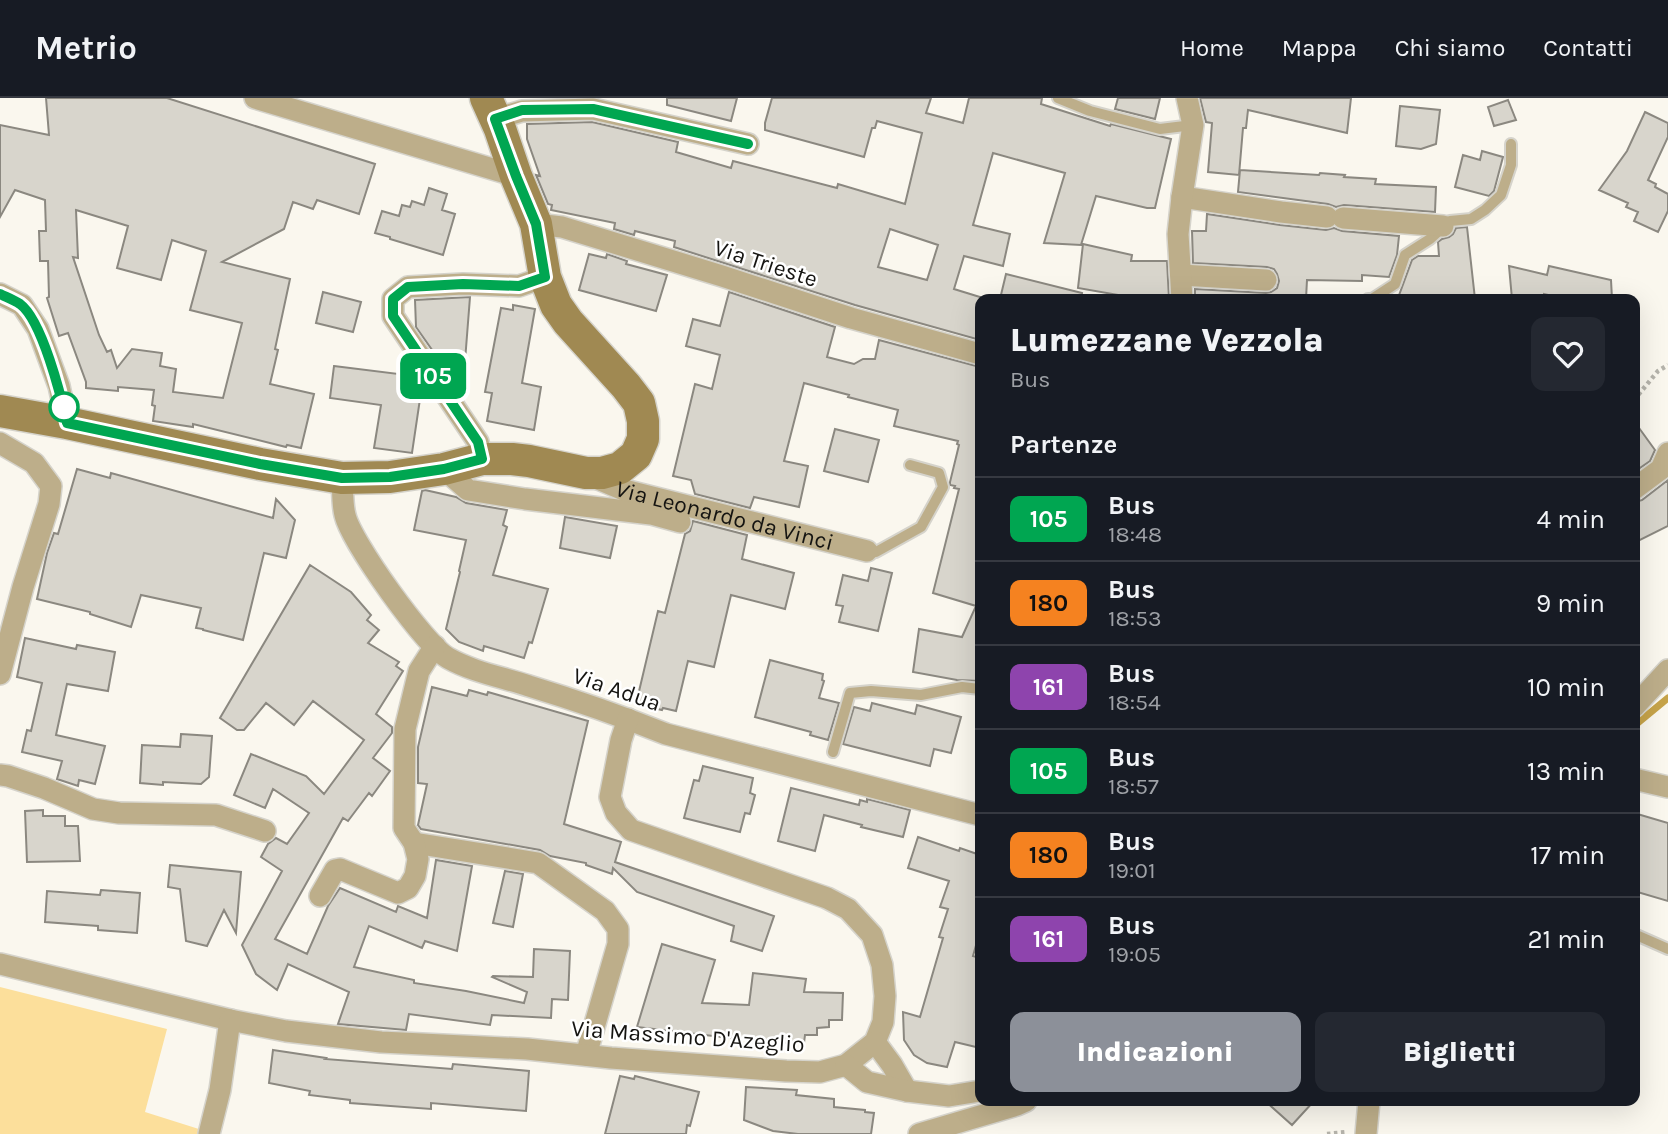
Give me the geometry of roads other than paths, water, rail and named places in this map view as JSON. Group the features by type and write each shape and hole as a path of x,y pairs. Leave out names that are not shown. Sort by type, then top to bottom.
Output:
{"main road":[{"name":"Via Leonardo da Vinci","path":"0,411 342,478 390,477 444,469 482,459 520,460 586,473 603,474 620,468 636,455 643,439 639,403 556,305 545,277 536,224 491,109"}],"street":[{"path":"255,98 516,176"},
{"path":"1182,294 1178,234 1193,125 1186,98"},
{"path":"491,109 593,109 748,144"},
{"path":"1182,197 1281,212 1443,226"},
{"name":"Via Trieste","path":"536,224 562,227 851,318 975,353"},
{"path":"1181,275 1266,281"},
{"path":"482,459 478,442 393,316 393,299 408,287 463,284 519,286 545,277"},
{"path":"0,294 22,305 38,330 59,386 67,423"},
{"path":"0,443 34,463 51,486 0,674"},
{"path":"1640,485 1661,469 1668,453"},
{"path":"444,469 468,490 651,514 680,523"},
{"name":"Via Leonardo da Vinci","path":"586,473 624,490 867,551"},
{"name":"Via Adua","path":"342,478 345,517 363,552 415,625 444,656 468,668 528,685 666,734 975,814"},
{"path":"320,896 335,870 340,869 398,893 408,888 415,876 418,859 414,843 404,828 405,729 419,671 435,646"},
{"path":"1640,700 1668,670"},
{"path":"628,719 610,797 616,813 631,830 827,898 848,909 872,935 882,965 886,996 883,1022 875,1042 907,1091"},
{"path":"0,775 44,788 93,809 119,813 216,815 265,831"},
{"path":"1640,780 1668,787"},
{"path":"414,843 538,863 605,911 618,929 618,944 586,1055"},
{"name":"Via Massimo D'Azeglio","path":"0,964 230,1020 286,1031 381,1042 527,1049 820,1072 846,1065 875,1042"},
{"path":"209,1134 220,1090 230,1020"},
{"path":"846,1065 867,1082 907,1091 949,1096 975,1092"},
{"path":"919,1134 1014,1106"},
{"path":"1352,1133 1366,1106"}],"lane":[{"path":"1058,98 1090,111 1160,129 1193,125"},
{"path":"1380,294 1395,284 1405,255 1430,239 1450,221 1471,219 1501,195 1511,165 1511,144"},
{"path":"867,551 876,552 921,527 943,487 939,473 910,465"},
{"path":"833,752 849,693 871,691 921,695 962,687 975,688"},
{"path":"1640,937 1668,949"}],"waterway":[{"path":"1640,721 1668,698"}]}
